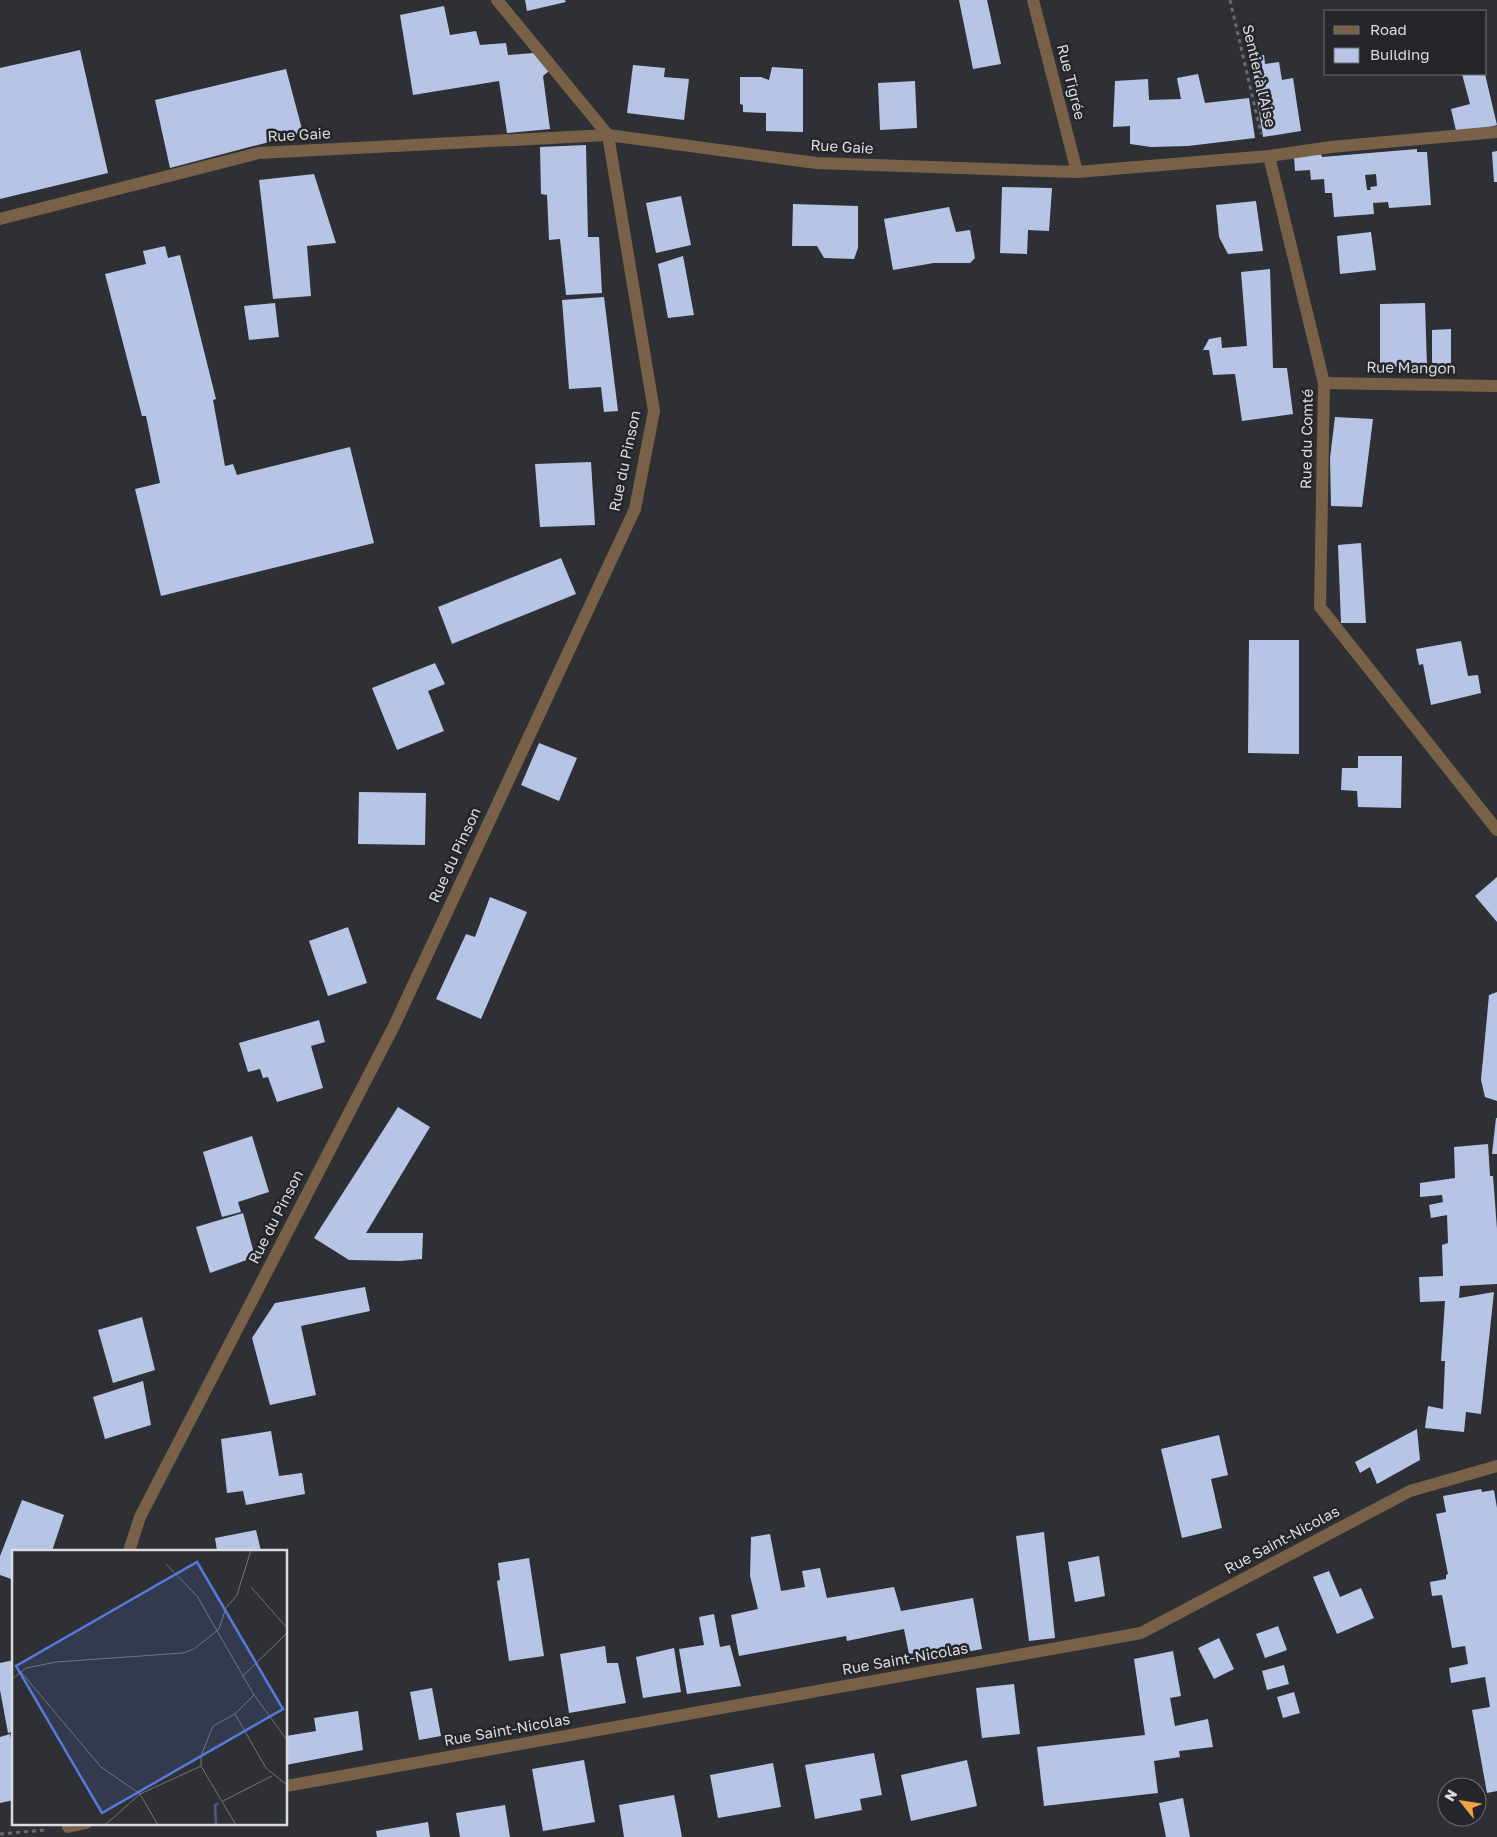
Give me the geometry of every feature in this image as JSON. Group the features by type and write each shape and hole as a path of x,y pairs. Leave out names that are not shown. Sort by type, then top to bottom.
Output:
{"street":[{"path":"497,0 608,135"},
{"name":"Rue Tigrée","path":"1033,0 1077,172"},
{"path":"1077,172 1269,156 1331,147 1497,132"},
{"name":"Rue Gaie","path":"0,219 259,153 608,135 816,163 1077,172"},
{"name":"Rue du Pinson","path":"129,1550 140,1517 394,1026 635,509 654,410 608,135"},
{"name":"Rue du Comté","path":"1269,156 1324,383 1320,607 1497,830"},
{"name":"Rue Mangon","path":"1324,383 1497,386"},
{"name":"Rue Saint-Nicolas","path":"288,1786 1141,1633 1410,1491 1497,1466"},
{"path":"68,1829 83,1824"}],"path":[{"name":"Sentier à l'Aise","path":"1230,0 1258,125 1269,156"},
{"path":"0,1834 68,1829"}],"building":[{"path":"525,0 565,0 566,2 527,11"},
{"path":"959,0 987,0 1001,64 973,69"},
{"path":"444,6 450,35 476,31 480,45 506,43 508,55 534,53 549,71 543,76 550,129 507,133 499,81 413,95 400,15"},
{"path":"80,50 108,173 0,199 0,68"},
{"path":"1258,50 1259,56 1264,55 1265,64 1279,62 1282,80 1293,78 1301,131 1263,137 1250,51"},
{"path":"633,65 665,68 664,77 689,79 684,120 627,113"},
{"path":"772,67 803,69 803,132 766,131 766,113 743,112 743,105 740,104 740,77 761,77 769,80"},
{"path":"286,69 303,133 170,168 155,100"},
{"path":"1198,74 1205,103 1249,98 1255,138 1188,146 1151,147 1130,144 1130,126 1113,127 1115,81 1148,79 1149,100 1181,99 1177,78"},
{"path":"1462,75 1485,75 1497,125 1457,135 1451,109 1470,104"},
{"path":"915,81 917,128 880,130 878,83"},
{"path":"586,145 588,237 599,237 602,293 566,295 560,239 549,240 547,195 541,194 540,147"},
{"path":"1417,149 1417,152 1427,152 1431,205 1389,208 1388,202 1373,203 1374,214 1334,217 1332,193 1325,193 1324,179 1311,180 1310,170 1295,171 1294,157 1321,154 1322,157","holes":["1376,174 1377,186 1370,187 1371,190 1367,190 1365,175"]},
{"path":"1497,151 1497,182 1494,182 1492,152"},
{"path":"314,174 336,243 307,246 311,296 273,299 259,180"},
{"path":"1002,187 1052,188 1049,231 1028,230 1027,254 1000,253"},
{"path":"681,196 691,245 656,253 646,203"},
{"path":"1256,201 1263,251 1228,254 1219,237 1216,205"},
{"path":"793,204 858,206 858,248 854,259 824,258 817,246 792,246"},
{"path":"949,207 956,232 970,230 975,258 970,263 934,263 893,270 884,219"},
{"path":"1371,232 1376,270 1340,274 1337,236"},
{"path":"165,246 168,258 180,255 216,399 213,400 225,466 233,464 237,475 350,447 374,543 161,596 135,489 160,483 146,416 142,416 105,274 146,264 143,251"},
{"path":"683,256 694,315 668,318 658,264"},
{"path":"1270,269 1273,368 1287,368 1293,414 1242,421 1235,374 1213,375 1209,350 1203,350 1209,339 1221,337 1222,348 1247,346 1241,272"},
{"path":"604,297 618,411 604,412 601,387 569,389 562,300"},
{"path":"275,303 279,337 249,340 244,306"},
{"path":"1425,303 1427,367 1380,367 1380,304"},
{"path":"1451,329 1451,367 1432,367 1432,330"},
{"path":"1335,417 1373,419 1362,507 1331,506 1330,458"},
{"path":"591,462 595,525 540,527 535,464"},
{"path":"1361,543 1366,623 1341,623 1338,545"},
{"path":"561,558 576,594 452,644 438,607"},
{"path":"1249,640 1299,640 1299,754 1248,753"},
{"path":"1461,641 1468,676 1478,675 1481,693 1431,705 1423,664 1419,665 1416,649"},
{"path":"435,663 445,684 428,691 444,731 397,750 372,688"},
{"path":"539,743 577,758 559,801 521,785"},
{"path":"1358,756 1402,756 1401,808 1358,807 1357,791 1341,790 1342,768 1358,768"},
{"path":"359,792 426,793 425,845 358,844"},
{"path":"1497,877 1497,922 1475,896"},
{"path":"490,897 527,912 481,1019 436,999 466,934 475,937"},
{"path":"348,927 367,983 328,996 309,941"},
{"path":"1497,992 1497,1101 1485,1097 1481,1080 1489,995"},
{"path":"319,1020 325,1042 311,1046 323,1088 277,1102 268,1077 263,1078 260,1069 248,1072 239,1043"},
{"path":"398,1107 430,1127 366,1233 423,1233 422,1259 401,1261 349,1260 314,1238"},
{"path":"1496,1118 1497,1154 1492,1154"},
{"path":"252,1136 269,1192 238,1202 241,1212 222,1217 203,1152"},
{"path":"1488,1144 1490,1176 1493,1176 1497,1229 1497,1284 1460,1286 1459,1298 1494,1292 1481,1414 1466,1412 1464,1432 1425,1428 1428,1406 1443,1409 1445,1361 1441,1361 1445,1301 1420,1302 1419,1277 1443,1276 1442,1245 1448,1243 1447,1215 1431,1218 1429,1205 1443,1202 1442,1195 1420,1197 1420,1183 1455,1178 1454,1147"},
{"path":"243,1213 255,1257 210,1273 196,1227"},
{"path":"365,1287 370,1311 301,1326 316,1395 270,1405 252,1338 275,1303"},
{"path":"142,1317 155,1370 113,1383 98,1330"},
{"path":"143,1381 151,1425 105,1439 93,1397"},
{"path":"1417,1429 1420,1460 1377,1484 1370,1467 1360,1473 1355,1462"},
{"path":"271,1431 279,1476 302,1473 305,1494 246,1505 243,1491 227,1493 221,1439"},
{"path":"1219,1435 1228,1475 1211,1479 1222,1528 1182,1538 1161,1449"},
{"path":"1481,1489 1482,1492 1494,1490 1497,1508 1497,1791 1487,1793 1487,1777 1484,1777 1472,1710 1490,1707 1485,1677 1451,1683 1449,1668 1468,1664 1465,1646 1452,1648 1442,1595 1432,1596 1430,1582 1446,1579 1448,1574 1436,1514 1446,1512 1443,1496"},
{"path":"22,1500 64,1515 52,1550 12,1550 12,1579 0,1575 0,1556"},
{"path":"256,1530 261,1550 217,1550 215,1538"},
{"path":"1044,1532 1055,1638 1029,1641 1016,1536"},
{"path":"770,1534 781,1591 805,1587 802,1571 820,1568 827,1598 894,1587 901,1611 973,1598 982,1649 961,1653 959,1645 909,1654 904,1629 847,1641 846,1636 739,1656 731,1615 758,1609 750,1576 751,1537"},
{"path":"1099,1556 1105,1596 1075,1602 1068,1562"},
{"path":"529,1558 544,1656 509,1661 497,1581 500,1580 498,1563"},
{"path":"1329,1571 1340,1597 1361,1588 1374,1618 1337,1634 1313,1577"},
{"path":"714,1614 720,1647 730,1645 741,1686 687,1694 679,1649 704,1645 699,1617"},
{"path":"1278,1626 1287,1650 1265,1658 1256,1634"},
{"path":"1219,1638 1234,1669 1214,1679 1198,1648"},
{"path":"605,1646 607,1663 618,1663 626,1703 569,1713 560,1654"},
{"path":"674,1648 681,1692 643,1698 636,1657"},
{"path":"1173,1651 1181,1696 1170,1698 1175,1726 1208,1719 1213,1747 1179,1751 1180,1757 1154,1761 1158,1793 1044,1806 1037,1747 1145,1735 1134,1659"},
{"path":"12,1660 12,1732 8,1733 0,1690 0,1663"},
{"path":"1284,1665 1289,1684 1267,1690 1262,1671"},
{"path":"1014,1684 1020,1734 982,1738 976,1688"},
{"path":"432,1688 441,1736 419,1740 410,1692"},
{"path":"1294,1692 1300,1713 1283,1718 1277,1697"},
{"path":"358,1711 363,1750 288,1765 288,1736 316,1731 314,1718"},
{"path":"10,1734 12,1742 12,1800 0,1803 0,1737"},
{"path":"874,1753 882,1795 860,1799 862,1810 815,1819 805,1765"},
{"path":"584,1760 595,1822 543,1831 532,1769"},
{"path":"967,1760 977,1806 911,1821 901,1775"},
{"path":"773,1763 781,1807 718,1818 710,1775"},
{"path":"674,1795 682,1837 624,1837 619,1805"},
{"path":"1183,1798 1190,1837 1166,1837 1159,1803"},
{"path":"505,1805 510,1837 460,1837 456,1813"},
{"path":"428,1822 430,1837 377,1837 376,1831"}]}
